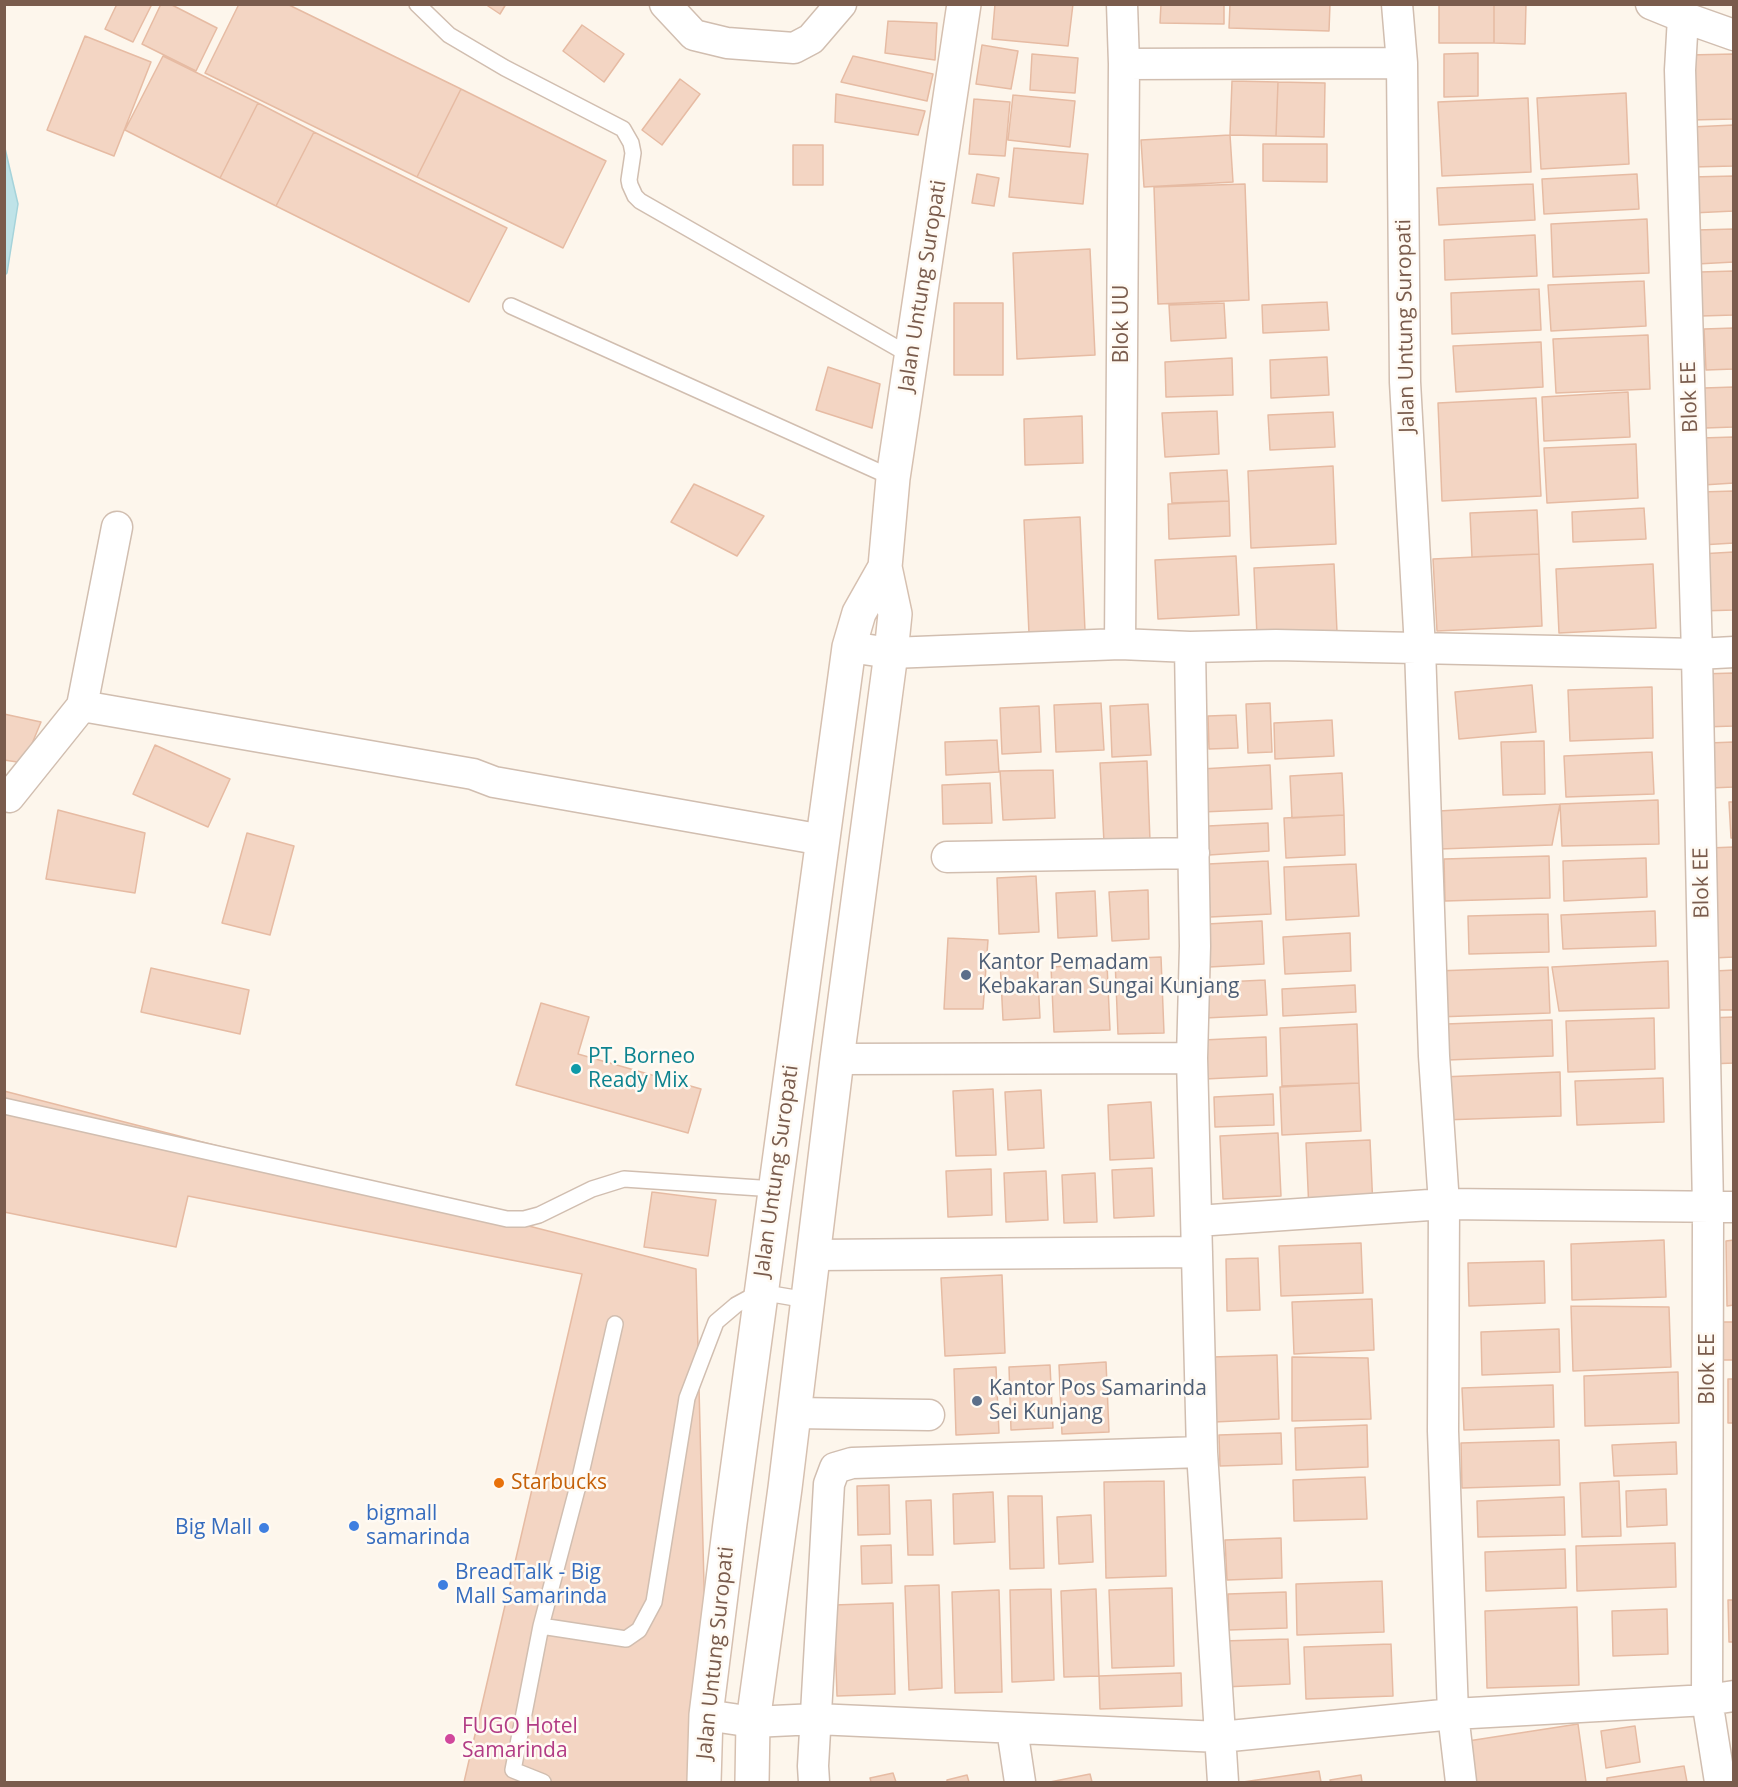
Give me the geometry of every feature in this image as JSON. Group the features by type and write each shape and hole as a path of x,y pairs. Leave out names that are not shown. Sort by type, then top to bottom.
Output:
{"main road":[{"name":"Jalan Untung Suropati","path":"752,1782 753,1722 891,653 895,614 885,567 893,478 964,4"},
{"name":"Jalan Untung Suropati","path":"704,1782 706,1715 760,1293 849,647 859,613 885,567"}],"street":[{"path":"665,4 676,19 694,35 727,43 794,48 811,39 842,4"},
{"name":"Blok UU","path":"1120,644 1124,64 1122,4"},
{"name":"Jalan Untung Suropati","path":"1397,4 1402,63 1405,382 1420,648 1434,1056 1444,1204 1443,1431 1453,1714 1461,1782"},
{"path":"1651,4 1734,35"},
{"name":"Blok EE","path":"1683,17 1680,70 1697,654 1721,1207 1720,1782"},
{"path":"1124,64 1402,63"},
{"path":"9,797 82,706 117,527"},
{"path":"849,647 891,653 1120,644 1697,654 1734,652"},
{"path":"1190,647 1195,946 1192,1058 1202,1452 1223,1782"},
{"path":"82,706 461,772 494,782 823,840"},
{"path":"947,857 1194,853"},
{"path":"837,1059 1192,1058"},
{"path":"1197,1221 1444,1204 1721,1207"},
{"path":"813,1255 1197,1252"},
{"path":"794,1413 928,1415"},
{"path":"814,1782 813,1766 829,1485 835,1468 852,1463 1202,1452"},
{"path":"706,1715 753,1722 816,1719 1220,1737 1453,1714 1720,1698"},
{"path":"1012,1729 1020,1782"}],"lane":[{"path":"417,4 449,35 505,68 623,129 631,143 633,153 630,185 640,201 912,357"},
{"path":"511,306 893,478"},
{"path":"4,1106 507,1219 524,1219 539,1215 592,1189 624,1179 775,1189"},
{"path":"541,1626 626,1639 639,1630 654,1602 687,1398 716,1322 736,1305 760,1293 807,1300"},
{"path":"543,1782 512,1776 541,1626 579,1482 615,1324"}],"water":[{"path":"4,144 18,204 5,275"}],"building":[{"path":"117,4 152,4 133,42 105,29"},
{"path":"161,4 170,4 217,28 196,71 142,44"},
{"path":"239,4 287,4 461,89 417,177 205,73"},
{"path":"485,4 506,4 500,14"},
{"path":"995,4 1073,4 1068,46 992,39"},
{"path":"1161,4 1224,4 1224,24 1160,23"},
{"path":"1230,4 1330,4 1329,31 1229,28"},
{"path":"1439,4 1494,4 1494,43 1439,43"},
{"path":"1494,4 1526,4 1525,44 1494,43"},
{"path":"888,21 937,23 935,60 885,53"},
{"path":"582,25 624,54 604,82 563,51"},
{"path":"85,36 151,62 114,156 47,130"},
{"path":"982,45 1018,51 1011,89 976,84"},
{"path":"1478,53 1478,96 1444,97 1444,54"},
{"path":"1032,54 1078,58 1075,93 1030,90"},
{"path":"1734,54 1734,119 1690,120 1688,55"},
{"path":"163,56 258,103 220,178 125,130"},
{"path":"853,56 933,74 927,101 841,82"},
{"path":"680,79 700,94 662,145 642,130"},
{"path":"1232,81 1278,82 1276,136 1230,135"},
{"path":"1278,82 1325,83 1324,137 1276,136"},
{"path":"461,89 606,161 563,248 417,177"},
{"path":"1626,93 1629,164 1541,169 1537,98"},
{"path":"836,94 925,111 918,135 835,122"},
{"path":"1013,95 1075,101 1070,147 1008,140"},
{"path":"1528,98 1531,172 1442,176 1438,102"},
{"path":"974,99 1010,102 1005,156 969,154"},
{"path":"258,103 314,132 276,206 220,178"},
{"path":"1734,125 1734,166 1692,167 1691,127"},
{"path":"314,132 507,228 469,302 276,206"},
{"path":"1230,135 1233,182 1144,187 1141,140"},
{"path":"1263,144 1327,144 1327,182 1263,181"},
{"path":"793,145 823,145 823,185 793,185"},
{"path":"1014,148 1088,154 1083,204 1009,197"},
{"path":"977,174 999,178 994,206 972,203"},
{"path":"1637,174 1639,209 1544,214 1542,179"},
{"path":"1734,176 1734,211 1692,213 1691,177"},
{"path":"1245,184 1249,300 1158,304 1154,187"},
{"path":"1533,184 1535,220 1439,225 1437,188"},
{"path":"1647,219 1649,273 1553,277 1551,224"},
{"path":"1734,229 1734,262 1697,264 1696,230"},
{"path":"1535,235 1537,276 1445,280 1444,240"},
{"path":"1090,249 1095,355 1017,359 1013,253"},
{"path":"1734,271 1734,315 1701,316 1700,272"},
{"path":"1644,281 1646,326 1551,331 1548,285"},
{"path":"1539,289 1541,330 1452,334 1451,293"},
{"path":"1327,302 1329,330 1263,333 1262,305"},
{"path":"954,303 1003,303 1003,375 954,375"},
{"path":"1224,303 1226,338 1171,341 1169,305"},
{"path":"1734,328 1734,369 1706,370 1704,329"},
{"path":"1648,335 1650,389 1556,393 1553,339"},
{"path":"1541,342 1543,387 1456,392 1453,346"},
{"path":"1327,357 1329,395 1271,398 1270,360"},
{"path":"1232,358 1233,395 1166,397 1165,362"},
{"path":"828,367 880,384 872,428 816,410"},
{"path":"1734,387 1734,427 1705,428 1704,388"},
{"path":"1628,392 1630,437 1544,441 1542,397"},
{"path":"1536,398 1541,496 1442,501 1438,403"},
{"path":"1217,411 1219,454 1165,457 1162,413"},
{"path":"1333,412 1335,447 1270,450 1268,415"},
{"path":"1082,416 1083,463 1025,465 1024,419"},
{"path":"1734,437 1734,483 1703,485 1701,438"},
{"path":"1636,444 1638,498 1547,503 1544,448"},
{"path":"1333,466 1336,544 1251,548 1248,471"},
{"path":"1227,470 1229,501 1172,503 1170,473"},
{"path":"694,484 764,516 737,556 671,522"},
{"path":"1734,491 1734,543 1701,545 1700,492"},
{"path":"1229,501 1230,536 1169,539 1168,504"},
{"path":"1644,508 1646,539 1573,542 1572,512"},
{"path":"1537,510 1539,554 1472,557 1470,513"},
{"path":"1080,517 1085,631 1029,634 1024,520"},
{"path":"1734,552 1734,610 1701,611 1699,554"},
{"path":"1539,554 1542,626 1437,631 1433,559"},
{"path":"1236,556 1239,615 1158,619 1155,560"},
{"path":"1334,564 1337,632 1257,636 1254,568"},
{"path":"1653,564 1656,628 1559,633 1556,569"},
{"path":"1734,673 1734,726 1703,727 1701,674"},
{"path":"1532,685 1536,732 1459,739 1455,692"},
{"path":"1652,687 1653,738 1570,741 1568,690"},
{"path":"1101,703 1104,750 1056,752 1054,705"},
{"path":"1270,703 1272,752 1248,753 1246,704"},
{"path":"1148,704 1151,755 1112,757 1110,706"},
{"path":"1039,706 1041,752 1002,754 1000,708"},
{"path":"4,714 41,722 24,763 4,760"},
{"path":"1236,715 1238,748 1209,749 1208,716"},
{"path":"1332,720 1334,756 1275,759 1274,723"},
{"path":"997,740 999,772 946,775 945,742"},
{"path":"1544,741 1545,794 1503,795 1501,742"},
{"path":"1734,742 1734,787 1710,788 1708,743"},
{"path":"155,745 230,779 208,827 133,794"},
{"path":"1652,752 1654,794 1566,797 1564,756"},
{"path":"1147,761 1150,841 1104,843 1100,763"},
{"path":"1270,765 1272,809 1202,812 1201,769"},
{"path":"1053,770 1055,818 1003,820 1000,771"},
{"path":"1342,773 1344,815 1292,818 1290,776"},
{"path":"990,783 992,823 943,824 942,785"},
{"path":"1658,800 1659,844 1562,846 1560,804"},
{"path":"1729,802 1734,802 1734,838 1731,838"},
{"path":"1560,804 1552,845 1440,849 1439,811"},
{"path":"58,810 145,833 135,893 46,879"},
{"path":"1344,815 1345,855 1286,858 1284,818"},
{"path":"1268,823 1269,851 1209,855 1208,826"},
{"path":"247,833 294,846 270,935 222,923"},
{"path":"1734,847 1734,957 1713,958 1709,848"},
{"path":"1549,856 1550,898 1445,901 1444,859"},
{"path":"1646,858 1647,897 1564,901 1563,861"},
{"path":"1268,861 1271,914 1210,917 1208,864"},
{"path":"1356,864 1359,916 1286,920 1284,867"},
{"path":"1036,876 1039,932 999,934 997,878"},
{"path":"1148,890 1149,939 1112,941 1109,892"},
{"path":"1095,891 1097,936 1058,938 1056,893"},
{"path":"1655,911 1656,946 1563,949 1561,915"},
{"path":"1548,914 1549,952 1469,954 1468,916"},
{"path":"1262,921 1264,964 1209,967 1207,924"},
{"path":"1350,933 1351,971 1285,974 1283,937"},
{"name":"Kantor Pemadam Kebakaran Sungai Kunjang","path":"948,938 988,940 983,1009 944,1009"},
{"path":"1161,957 1164,1033 1118,1034 1115,959"},
{"path":"1037,959 1040,1018 1003,1020 1000,961"},
{"path":"1668,961 1669,1008 1559,1011 1552,967"},
{"path":"1107,964 1110,1030 1054,1032 1051,967"},
{"path":"1548,967 1550,1013 1437,1017 1436,971"},
{"path":"151,968 249,990 240,1034 141,1012"},
{"path":"1734,970 1734,1010 1715,1010 1715,971"},
{"path":"1265,980 1267,1015 1205,1018 1204,983"},
{"path":"1355,985 1356,1012 1283,1016 1282,989"},
{"name":"PT. Borneo Ready Mix","path":"541,1003 589,1017 578,1054 701,1089 688,1133 516,1085"},
{"path":"1734,1017 1734,1063 1709,1064 1708,1018"},
{"path":"1654,1018 1655,1069 1568,1072 1566,1021"},
{"path":"1552,1020 1553,1056 1447,1060 1446,1024"},
{"path":"1357,1024 1359,1083 1282,1086 1280,1028"},
{"path":"1266,1037 1267,1076 1205,1079 1203,1040"},
{"path":"1560,1072 1561,1116 1443,1120 1442,1077"},
{"path":"1663,1078 1664,1122 1577,1125 1575,1081"},
{"path":"1359,1083 1361,1131 1282,1135 1280,1087"},
{"path":"993,1089 996,1155 956,1156 953,1091"},
{"path":"1041,1090 1044,1148 1008,1150 1005,1092"},
{"name":"Big Mall","path":"4,1091 696,1269 709,1782 4,1782"},
{"path":"1273,1094 1274,1125 1215,1127 1214,1097"},
{"path":"1151,1102 1154,1158 1110,1160 1108,1105"},
{"path":"1278,1133 1281,1196 1223,1199 1220,1136"},
{"path":"1370,1140 1373,1208 1309,1211 1306,1143"},
{"path":"1152,1168 1154,1216 1114,1218 1112,1170"},
{"path":"991,1169 992,1215 948,1217 946,1171"},
{"path":"1046,1171 1048,1220 1006,1222 1004,1173"},
{"path":"1095,1173 1097,1222 1064,1223 1062,1175"},
{"path":"652,1192 716,1200 708,1256 644,1247"},
{"name":"Big Mall","path":"188,1196 582,1274 464,1782 4,1782 4,1212 176,1247"},
{"path":"1664,1240 1666,1297 1572,1300 1571,1244"},
{"path":"1734,1240 1734,1305 1727,1306 1726,1241"},
{"path":"1361,1243 1363,1293 1281,1296 1279,1246"},
{"path":"1258,1258 1260,1310 1227,1311 1226,1259"},
{"path":"1544,1261 1545,1303 1469,1306 1468,1263"},
{"path":"1002,1275 1005,1353 945,1356 941,1278"},
{"path":"1372,1299 1374,1350 1294,1354 1292,1302"},
{"path":"1571,1306 1669,1307 1671,1367 1573,1371"},
{"path":"1721,1322 1734,1322 1734,1360 1722,1360"},
{"path":"1559,1329 1560,1372 1482,1375 1481,1332"},
{"path":"1277,1355 1279,1419 1214,1422 1212,1357"},
{"path":"1292,1357 1368,1358 1371,1419 1292,1421"},
{"path":"1106,1362 1109,1432 1062,1434 1059,1365"},
{"path":"1050,1365 1053,1428 1011,1430 1009,1367"},
{"name":"Kantor Pos Samarinda Sei Kunjang","path":"996,1367 999,1433 956,1435 954,1369"},
{"path":"1678,1372 1679,1423 1585,1426 1584,1376"},
{"path":"1728,1379 1734,1379 1734,1423 1728,1423"},
{"path":"1553,1385 1554,1427 1464,1430 1462,1388"},
{"path":"1367,1425 1368,1467 1296,1470 1295,1428"},
{"path":"1281,1433 1282,1464 1220,1466 1219,1435"},
{"path":"1559,1440 1560,1485 1462,1488 1461,1443"},
{"path":"1676,1442 1677,1474 1614,1476 1612,1445"},
{"path":"1365,1477 1367,1519 1294,1521 1293,1480"},
{"path":"1164,1481 1166,1576 1106,1578 1104,1482"},
{"path":"1619,1481 1621,1536 1582,1537 1580,1483"},
{"path":"889,1485 890,1534 858,1535 857,1486"},
{"path":"1666,1489 1667,1525 1627,1527 1626,1491"},
{"path":"993,1492 995,1542 954,1544 953,1494"},
{"path":"1008,1496 1042,1496 1044,1568 1010,1569"},
{"path":"1564,1497 1565,1535 1478,1537 1477,1501"},
{"path":"931,1500 933,1555 908,1555 906,1501"},
{"path":"1091,1515 1093,1562 1059,1564 1057,1517"},
{"path":"1281,1538 1282,1578 1227,1580 1225,1540"},
{"path":"1675,1543 1676,1587 1577,1591 1576,1546"},
{"path":"891,1545 892,1583 862,1584 861,1546"},
{"path":"1565,1549 1566,1588 1486,1591 1485,1552"},
{"path":"1382,1581 1384,1632 1297,1635 1296,1584"},
{"path":"939,1585 942,1688 909,1690 905,1586"},
{"path":"1172,1588 1174,1666 1112,1668 1109,1590"},
{"path":"1051,1589 1054,1680 1012,1682 1010,1590"},
{"path":"1096,1589 1099,1676 1064,1677 1061,1591"},
{"path":"999,1590 1002,1692 955,1693 952,1592"},
{"path":"1286,1592 1287,1628 1229,1630 1228,1594"},
{"path":"1728,1600 1734,1600 1734,1642 1729,1642"},
{"path":"893,1603 895,1694 837,1696 834,1605"},
{"path":"1577,1607 1579,1685 1487,1688 1485,1611"},
{"path":"1667,1609 1668,1654 1613,1656 1612,1611"},
{"path":"1288,1639 1290,1684 1224,1687 1223,1641"},
{"path":"1391,1644 1393,1696 1306,1699 1304,1647"},
{"path":"1181,1673 1182,1706 1100,1709 1099,1676"},
{"path":"1578,1724 1586,1782 1474,1782 1468,1741"},
{"path":"1635,1726 1640,1762 1606,1768 1601,1731"},
{"path":"1684,1766 1687,1782 1607,1782 1607,1778"},
{"path":"1319,1771 1321,1782 1243,1782"},
{"path":"893,1773 896,1782 871,1782 870,1778"},
{"path":"1090,1774 1092,1782 1050,1782"},
{"path":"967,1775 969,1782 947,1782 947,1780"},
{"path":"1361,1775 1362,1782 1331,1782 1330,1780"}],"place":[{"name":"Kantor Pemadam Kebakaran Sungai Kunjang","path":"966,975"},
{"name":"PT. Borneo Ready Mix","path":"576,1069"},
{"name":"Kantor Pos Samarinda Sei Kunjang","path":"977,1401"},
{"name":"Starbucks","path":"499,1483"},
{"name":"bigmall samarinda","path":"354,1526"},
{"name":"Big Mall","path":"264,1528"},
{"name":"BreadTalk - Big Mall Samarinda","path":"443,1585"},
{"name":"FUGO Hotel Samarinda","path":"450,1739"}]}
